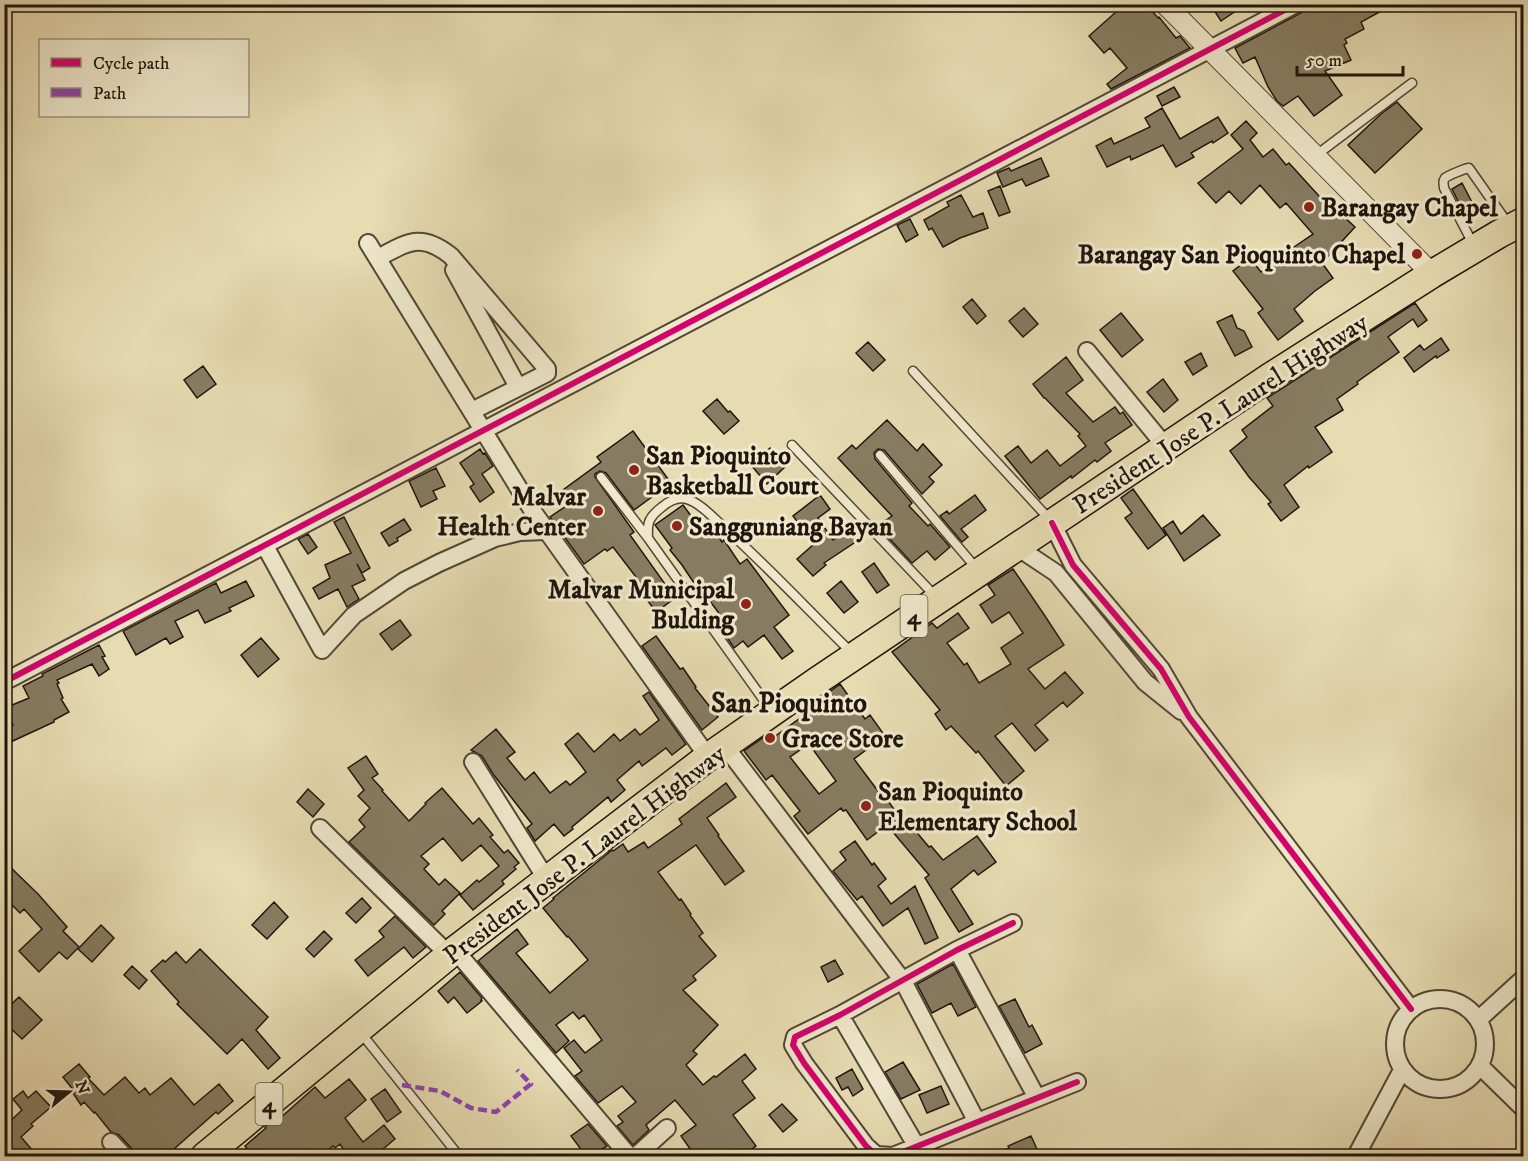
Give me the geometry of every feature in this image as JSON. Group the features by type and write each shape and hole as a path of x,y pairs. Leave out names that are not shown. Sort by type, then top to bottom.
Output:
{"highway":[{"name":"President Jose P. Laurel Highway","path":"205,1156 452,953 772,712 1270,377 1432,273 1517,224"}],"street":[{"path":"4,682 1296,4"},
{"path":"1173,7 1209,50 1432,273"},
{"path":"378,258 414,241 442,249 451,256 547,369 547,373 472,411"},
{"path":"368,243 546,531 717,752 903,981 977,1122"},
{"path":"442,249 518,387"},
{"path":"1087,351 1166,447"},
{"path":"1052,523 1073,565 1161,669 1189,717 1411,1009"},
{"path":"265,546 322,650 354,615 404,581 495,538 520,531 546,531"},
{"path":"1017,547 1056,573 1145,682 1189,717"},
{"path":"1145,682 1161,669"},
{"path":"473,762 547,880"},
{"path":"320,828 452,953 629,1156"},
{"path":"1013,922 795,1037 794,1045 804,1063 866,1146 876,1155 893,1156 1077,1082"},
{"path":"957,950 1037,1098"},
{"path":"1478,1020 1524,978"},
{"path":"1446,999 1464,1006 1478,1020 1484,1035 1485,1051 1480,1066 1464,1083 1442,1090 1420,1086 1402,1070 1395,1055 1394,1038 1400,1022 1411,1009 1428,1000 1446,999"},
{"path":"840,1015 917,1147"},
{"path":"1480,1066 1524,1109"},
{"path":"1356,1156 1402,1070"},
{"path":"636,1156 667,1128"},
{"path":"111,1142 124,1156"}],"lane":[{"path":"1315,156 1412,83"},
{"path":"1475,248 1444,188 1445,178 1469,168 1517,224"},
{"path":"913,371 1052,523"},
{"path":"792,445 938,599"},
{"path":"880,455 980,572"},
{"path":"601,477 648,538 772,712"},
{"path":"648,538 647,525 663,506 680,498 693,502 745,546 854,655"},
{"path":"359,1030 459,1156"}],"building":[{"path":"1125,4 1146,4 1176,38 1180,36 1190,48 1111,89 1107,84 1127,68 1110,48 1104,53 1089,36"},
{"path":"1210,4 1246,4 1221,21"},
{"path":"1308,4 1394,4 1361,22 1364,29 1345,39 1347,43 1344,45 1351,60 1325,71 1342,95 1314,116 1298,96 1283,106 1277,101 1255,57 1243,63 1235,48 1301,13"},
{"path":"1174,87 1180,97 1162,106 1157,96"},
{"path":"1397,102 1422,129 1375,173 1348,145"},
{"path":"1162,108 1180,139 1218,117 1228,133 1191,153 1194,157 1176,167 1163,145 1131,160 1130,156 1107,167 1096,146 1111,138 1114,144 1150,127 1145,118"},
{"path":"1246,121 1257,133 1250,140 1263,157 1273,149 1286,165 1289,163 1338,217 1341,214 1355,227 1322,263 1333,278 1294,309 1303,321 1278,340 1258,313 1263,309 1233,271 1250,258 1261,272 1313,234 1286,203 1280,208 1260,185 1241,204 1229,191 1216,203 1198,183 1243,149 1231,135"},
{"path":"1041,158 1049,176 1026,186 1022,179 1003,187 997,173 1009,168 1011,171"},
{"path":"1462,183 1477,212 1466,217 1452,189"},
{"path":"1000,186 1010,212 999,216 988,191"},
{"path":"961,195 973,217 983,213 988,228 943,247 932,228 929,230 924,220 949,206 947,202"},
{"path":"910,219 918,235 906,242 897,225"},
{"path":"972,299 986,316 977,324 963,307"},
{"path":"1415,303 1427,320 1418,327 1413,319 1388,337 1399,352 1337,399 1343,410 1315,427 1332,452 1309,468 1308,466 1284,485 1299,507 1281,521 1268,504 1271,502 1230,451 1247,437 1242,430 1273,406 1267,398"},
{"path":"1024,308 1038,324 1023,337 1009,321"},
{"path":"1121,313 1143,340 1122,357 1100,330"},
{"path":"1232,315 1237,328 1244,331 1252,347 1235,356 1217,322"},
{"path":"1441,338 1449,350 1437,358 1436,356 1414,372 1404,358 1420,345 1424,350"},
{"path":"868,342 885,360 873,371 856,353"},
{"path":"1201,353 1207,366 1193,375 1185,362"},
{"path":"1066,357 1083,380 1066,393 1093,422 1115,407 1120,414 1123,412 1132,425 1105,443 1111,451 1040,499 1005,456 1018,446 1031,463 1047,450 1060,466 1086,446 1078,436 1080,434 1033,384"},
{"path":"203,366 216,384 197,398 184,380"},
{"path":"1163,379 1178,400 1164,412 1147,392"},
{"path":"717,399 739,421 724,434 703,411"},
{"path":"887,420 917,451 923,444 942,465 929,477 934,482 922,494 884,450 878,449 874,453 875,459 912,503 909,506 928,526 930,524 950,547 935,560 927,551 912,563 879,525 892,516 838,458 852,445 856,449"},
{"path":"633,431 671,483 634,510 606,473 600,471 595,474 595,477 634,532 630,535 675,598 656,612 642,593 646,590 613,547 607,551 605,549 584,564 550,517 572,502 563,490 601,462 597,457"},
{"path":"770,448 786,466 767,484 751,465"},
{"path":"480,449 493,466 482,474 494,492 480,502 470,487 474,484 460,463"},
{"path":"436,468 445,486 433,491 437,499 421,507 409,481"},
{"path":"1133,489 1166,535 1148,549 1125,518 1132,513 1121,498"},
{"path":"820,495 830,509 818,518 833,540 849,529 857,541 824,563 826,565 813,576 797,559 814,544 793,516"},
{"path":"975,495 986,510 961,529 968,537 962,542 940,516 947,511 949,514"},
{"path":"683,505 700,528 709,522 740,564 747,559 789,615 774,627 793,651 782,659 764,635 748,647 743,641 734,648 718,624 724,620 670,550 672,548 655,525"},
{"path":"1203,515 1220,535 1184,561 1163,528 1173,521 1181,534"},
{"path":"344,517 370,568 362,573 357,564 365,580 352,586 359,599 347,607 338,589 319,599 313,588 330,578 325,565 351,553 334,522"},
{"path":"404,519 411,530 389,546 381,533"},
{"path":"308,534 317,547 308,554 298,539"},
{"path":"874,563 889,585 877,593 862,572"},
{"path":"1013,569 1064,645 1028,669 1045,689 1065,672 1083,693 1067,707 1063,702 1035,725 1048,740 1035,751 1012,723 995,736 1024,771 1006,786 978,751 976,753 951,726 946,730 935,714 940,710 892,652 932,623 937,628 958,613 969,628 947,643 964,665 967,663 979,683 1011,664 1001,648 1023,633 1009,612 992,623 980,605 995,595 988,585"},
{"path":"246,581 254,596 229,608 231,611 205,623 198,610 175,621 183,637 170,644 166,638 136,655 123,631 216,583 221,593"},
{"path":"841,581 858,602 844,613 827,593"},
{"path":"400,620 411,635 392,650 380,634"},
{"path":"656,636 680,669 683,668 695,688 718,717 702,730 642,646"},
{"path":"261,638 279,659 258,677 241,655"},
{"path":"99,645 105,656 102,657 109,669 99,676 92,664 57,680 63,698 61,699 69,712 54,722 4,745 4,728 13,725 5,708 29,698 23,686"},
{"path":"840,684 865,719 870,715 885,736 854,759 901,819 904,817 943,860 977,836 996,862 978,875 974,870 951,889 973,924 959,932 925,878 929,875 887,825 867,840 846,810 843,811 841,808 808,834 794,816 800,811 772,775 766,780 744,751 771,732 774,737 818,705 816,702","holes":["809,744 836,781 819,794 790,757"]},
{"path":"649,692 686,744 672,755 666,748 642,766 639,761 617,780 625,790 611,802 608,797 564,836 554,824 535,841 527,828 532,824 493,774 482,756 471,750 496,729 515,752 507,758 525,780 534,772 550,793 566,781 570,785 586,772 565,744 578,733 594,752 614,734 620,741 635,729 640,735 659,720 643,696"},
{"path":"366,756 378,774 372,778 409,821 442,788 473,824 479,818 493,835 490,837 504,853 508,850 519,863 514,867 516,869 502,881 504,884 473,910 460,895 477,880 479,882 499,866 481,845 462,861 443,838 421,856 429,864 424,869 439,885 445,879 460,893 442,911 445,914 434,925 349,842 365,827 359,820 370,808 358,796 364,790 348,768"},
{"path":"726,783 736,797 707,818 744,871 725,885 696,845 658,872 679,900 681,899 703,933 699,936 716,956 693,976 696,980 683,990 718,1025 693,1051 697,1054 686,1065 703,1085 745,1054 756,1069 742,1081 755,1098 733,1115 756,1146 742,1156 695,1156 681,1136 696,1125 675,1100 646,1125 649,1130 633,1145 617,1126 623,1122 618,1116 636,1102 622,1086 598,1103 575,1076 582,1071 564,1048 574,1040 585,1053 602,1040 584,1015 579,1019 573,1012 556,1025 569,1041 556,1053 478,961 517,929 528,944 516,953 550,993 588,960 543,908 612,850 623,844 628,852 644,842 648,848 682,824 679,819"},
{"path":"308,789 324,804 313,817 297,802"},
{"path":"855,841 872,865 874,863 886,879 878,886 891,904 915,886 938,938 925,944 908,908 883,926 862,896 857,900 833,871 846,860 840,852"},
{"path":"4,861 38,894 67,927 63,931 79,947 67,959 59,952 39,972 19,951 42,929 24,909 20,913 4,897"},
{"path":"362,898 371,908 356,923 346,913"},
{"path":"274,902 288,917 267,939 252,925"},
{"path":"395,916 426,947 413,958 404,947 368,976 355,960 384,937 379,931"},
{"path":"101,925 114,938 92,962 78,949"},
{"path":"324,931 332,939 314,957 306,949"},
{"path":"200,949 268,1017 256,1030 280,1058 268,1069 242,1039 227,1054 177,1004 179,1002 151,971 176,952 186,963"},
{"path":"835,960 843,974 828,982 821,967"},
{"path":"953,964 976,1007 958,1016 951,1003 932,1013 917,984"},
{"path":"132,966 147,980 139,989 124,975"},
{"path":"460,972 482,998 482,1001 467,1013 454,997 448,1003 438,991"},
{"path":"19,997 42,1020 22,1039 4,1022 4,1011"},
{"path":"1015,999 1029,1027 1032,1025 1042,1044 1025,1053 999,1006"},
{"path":"903,1062 920,1090 901,1099 885,1072"},
{"path":"79,1064 104,1095 125,1077 139,1093 145,1088 150,1095 171,1078 194,1105 219,1084 233,1101 218,1114 216,1112 166,1156 135,1156 132,1149 119,1135 111,1132 95,1112 84,1102 81,1105 73,1093 75,1092 63,1077"},
{"path":"852,1069 863,1089 853,1096 848,1087 842,1090 836,1078"},
{"path":"349,1079 366,1100 345,1118 356,1133 363,1142 384,1125 395,1139 377,1154 376,1152 370,1156 348,1156 340,1144 335,1148 333,1146 321,1156 253,1156 245,1146 315,1087 325,1098"},
{"path":"941,1086 949,1104 927,1113 919,1095"},
{"path":"385,1089 401,1112 387,1122 371,1099"},
{"path":"23,1091 28,1098 36,1091 51,1107 31,1124 33,1126 21,1137 33,1151 27,1156 13,1156 4,1147 4,1127 22,1110 13,1099"},
{"path":"782,1104 797,1120 783,1132 769,1115"},
{"path":"588,1124 607,1146 591,1156 586,1156 571,1136"},
{"path":"1031,1136 1037,1149 1018,1156 989,1156 1009,1148 1008,1146"}],"marked path":[{"path":"402,1085 440,1091 471,1108 496,1112 531,1084 517,1070"}],"cycle path":[{"path":"4,682 1296,4"},
{"path":"1052,523 1073,565 1161,669 1189,717 1411,1009"},
{"path":"1013,923 957,950 840,1015 795,1037 793,1045 866,1146 876,1155 893,1156 1077,1082"}],"place":[{"name":"Barangay Chapel","path":"1309,207"},
{"name":"Barangay San Pioquinto Chapel","path":"1417,254"},
{"name":"San Pioquinto Basketball Court","path":"634,470"},
{"name":"Malvar Health Center","path":"598,511"},
{"name":"Sangguniang Bayan","path":"677,526"},
{"name":"Malvar Municipal Bulding","path":"746,604"},
{"name":"Grace Store","path":"770,738"},
{"name":"San Pioquinto Elementary School","path":"866,806"}],"district":[{"name":"San Pioquinto","path":"789,702"}]}
